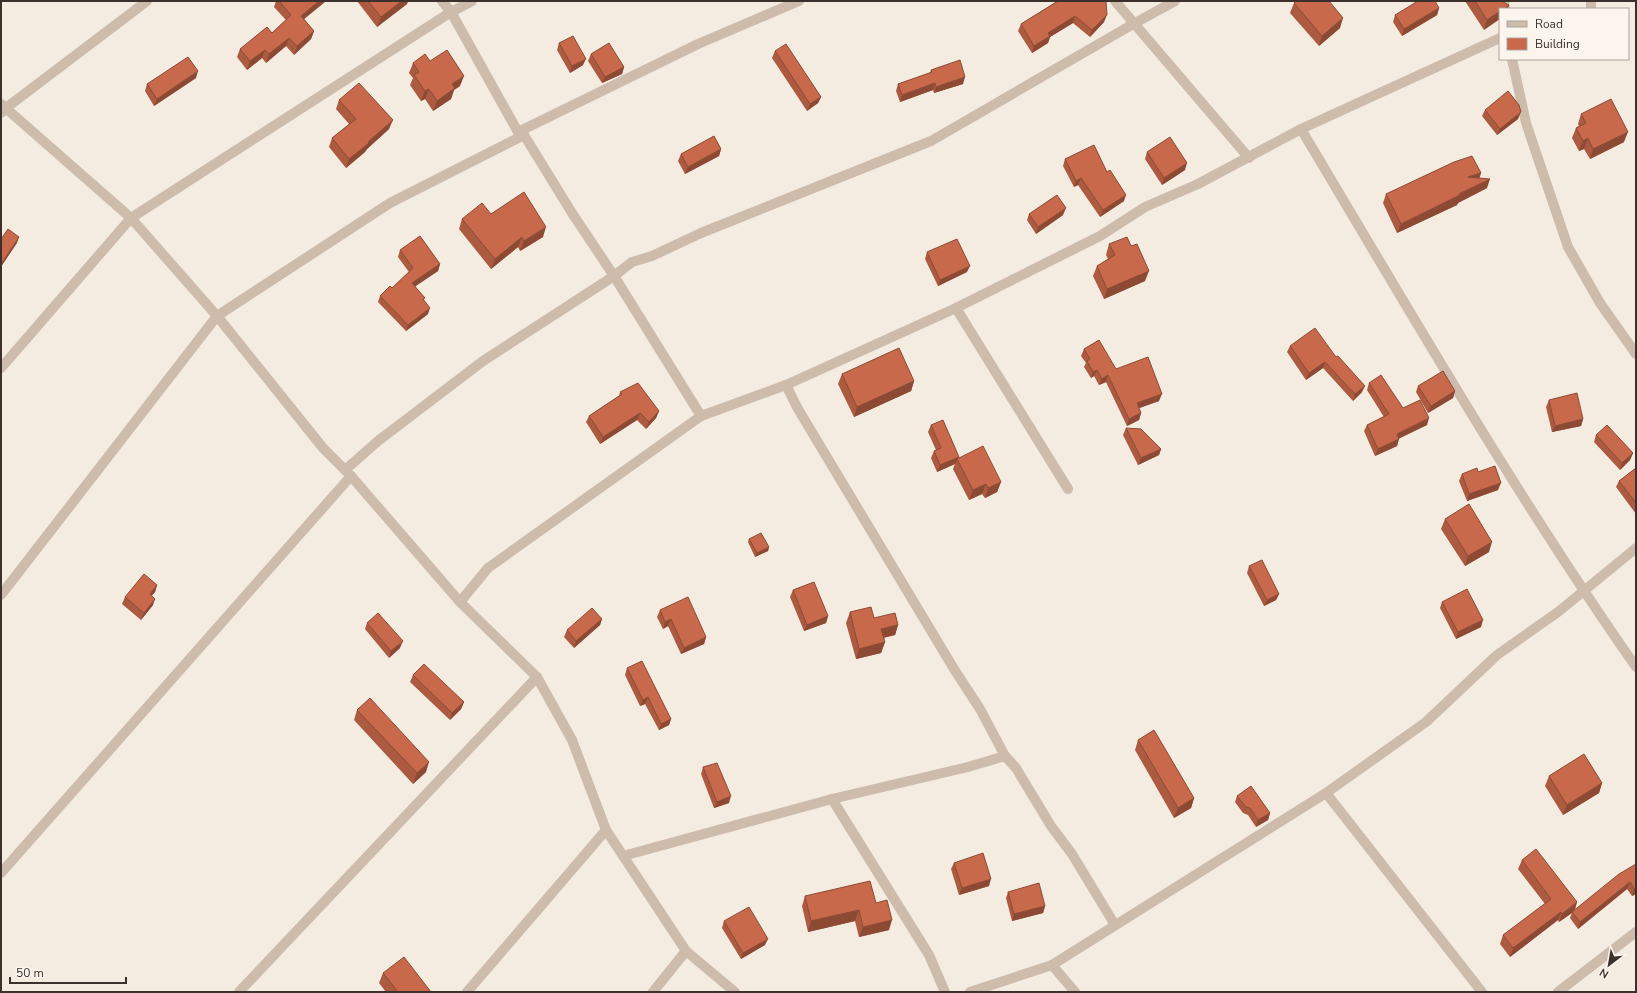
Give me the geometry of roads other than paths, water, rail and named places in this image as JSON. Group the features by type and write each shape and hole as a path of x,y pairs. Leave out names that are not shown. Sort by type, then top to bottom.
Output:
{"street":[{"path":"147,1 3,108 131,218 217,316 323,448 348,473 460,602 537,677 572,740 606,830 686,951 735,992"},
{"path":"442,1 451,12 521,134 614,276 701,416"},
{"path":"1,368 131,218 451,12 472,1"},
{"path":"1,595 217,316 390,203 521,134 698,44 799,1"},
{"path":"1115,1 1249,158"},
{"path":"1,873 348,473 378,441 483,361 614,276 632,262 652,256 701,233 931,141 1175,1"},
{"path":"460,602 488,568 701,416 786,385 956,308 1100,236 1145,207 1198,184 1301,129 1499,38"},
{"path":"1512,60 1526,123 1568,247 1600,303 1636,354"},
{"path":"1301,129 1458,392 1584,592 1636,667"},
{"path":"956,308 1068,489"},
{"path":"786,385 798,409 812,429 954,669 977,704 1005,756 1016,768 1051,826 1072,854 1115,925"},
{"path":"970,992 1052,965 1326,793 1426,722 1497,655 1584,592 1636,548"},
{"path":"239,992 537,677"},
{"path":"624,856 832,799 968,767 1005,756"},
{"path":"1326,793 1482,992"},
{"path":"832,799 929,955 945,992"},
{"path":"466,992 606,830"},
{"path":"1558,992 1636,932"},
{"path":"653,992 686,951"},
{"path":"1052,965 1075,992"}]}
